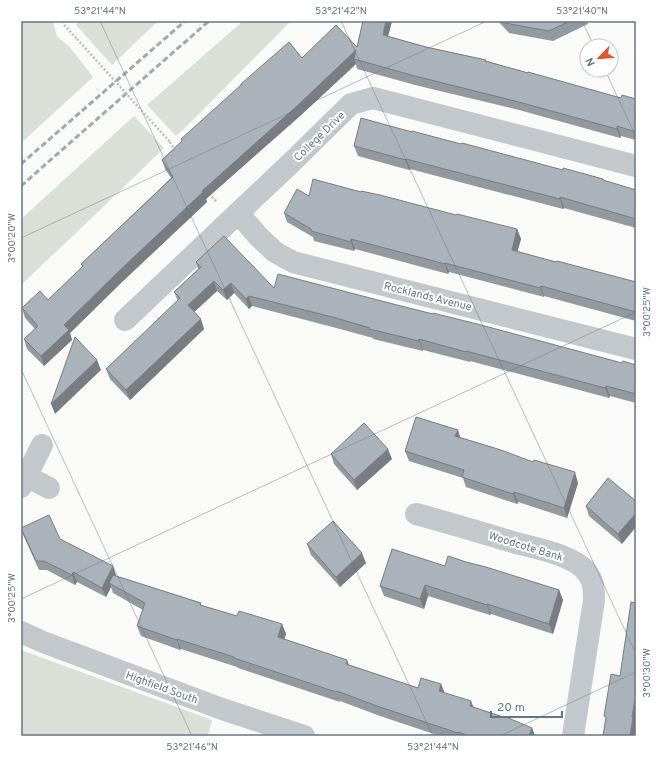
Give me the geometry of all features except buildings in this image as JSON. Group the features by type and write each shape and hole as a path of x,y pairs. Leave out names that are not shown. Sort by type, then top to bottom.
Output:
{"street":[{"name":"College Drive","path":"125,320 351,104 373,98 636,166"},
{"name":"Rocklands Avenue","path":"235,216 275,252 293,262 636,349"},
{"path":"42,445 24,481 49,488"},
{"name":"Woodcote Bank","path":"416,514 547,551 574,561 583,568 590,577 594,588 594,600 573,736"},
{"name":"Highfield South","path":"21,632 43,642 222,709 304,736"}],"path":[{"path":"63,21 65,26 170,142 177,154"},
{"path":"207,192 235,216"}],"shaded area":[{"path":"21,21 53,21 57,37 69,46 93,77 21,143"},
{"path":"80,21 158,21 112,65 76,25"},
{"path":"243,21 291,21 176,136 147,105"},
{"path":"134,116 164,148 21,285 21,219"},
{"path":"21,650 212,720 208,736 21,736"}],"railway":[{"path":"21,164 185,21"},
{"path":"21,186 209,21"}]}
